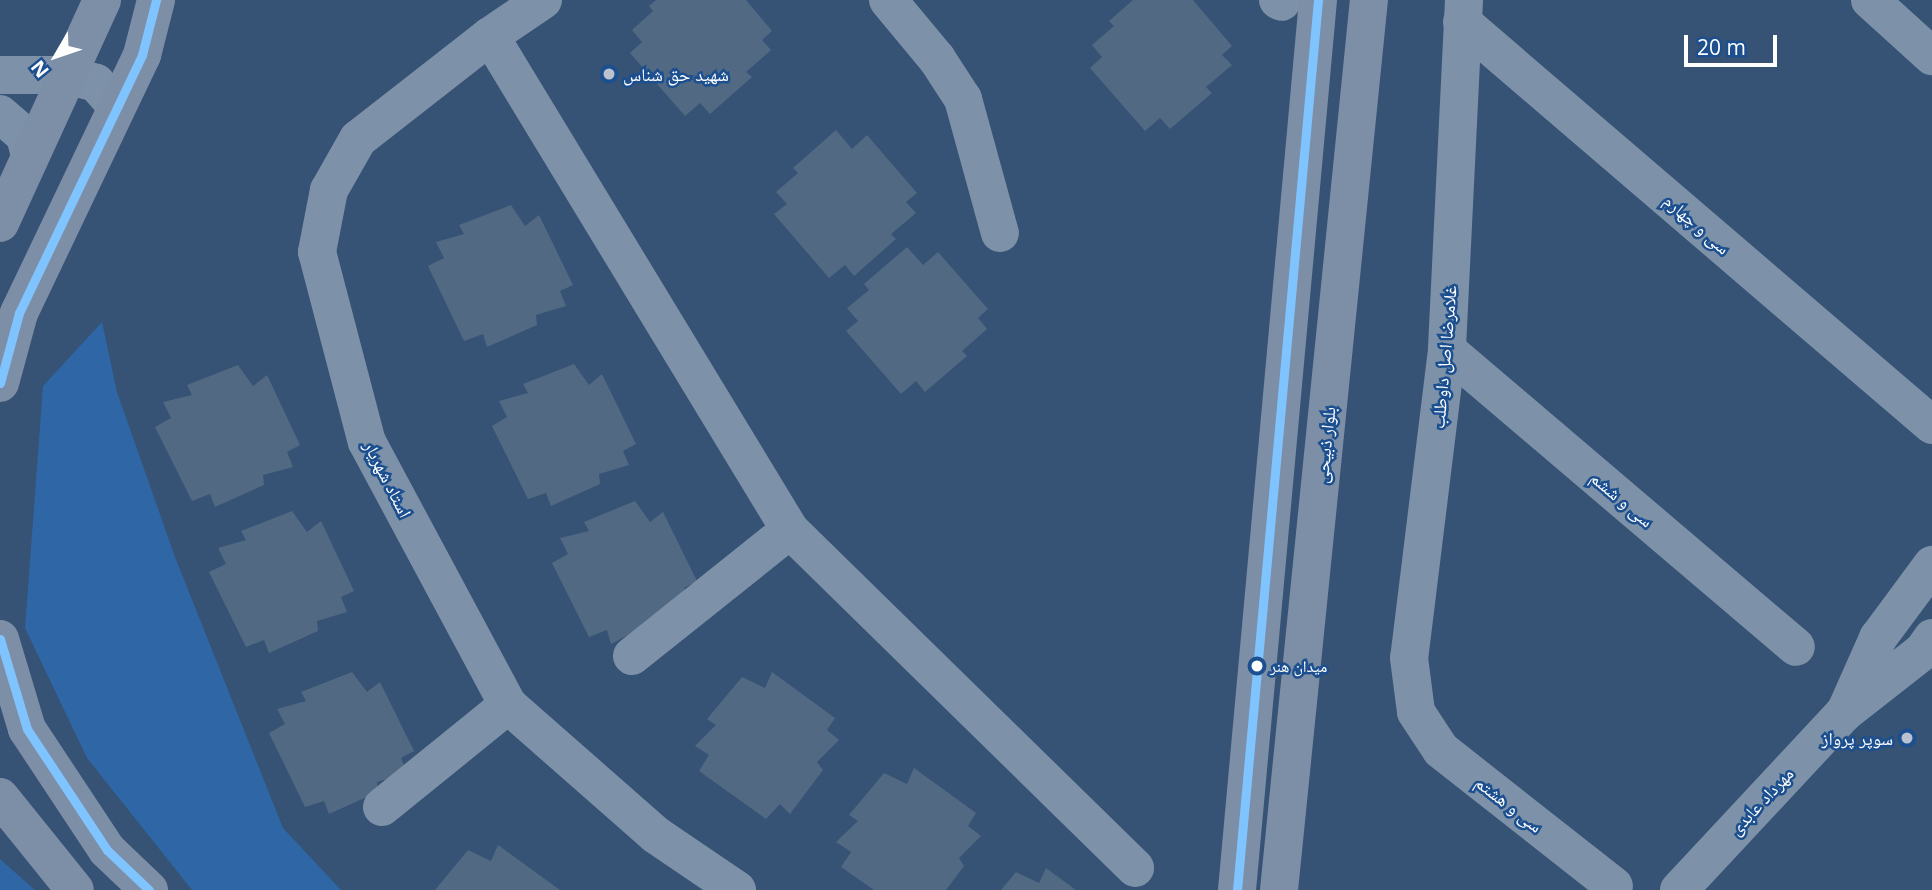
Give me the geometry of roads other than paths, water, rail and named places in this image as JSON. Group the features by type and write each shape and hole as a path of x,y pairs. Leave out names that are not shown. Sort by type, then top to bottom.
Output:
{"main road":[{"path":"0,223 65,75 102,0"},
{"path":"0,383 19,313 142,55 156,0"},
{"name":"بلوار ذبیحی","path":"1279,890 1369,0"},
{"path":"1237,890 1293,1"},
{"path":"0,639 27,729 107,850 149,890"},
{"path":"0,797 75,890"}],"street":[{"name":"استاد شهریار","path":"544,0 489,36 358,139 329,190 317,252 368,442 508,705 656,835 737,890"},
{"path":"888,0 937,59 962,99 1000,233"},
{"path":"1870,0 1932,56"},
{"name":"غلامرضا اصل داوطلب","path":"1416,712 1409,658 1447,350 1463,11"},
{"name":"سی و چهارم","path":"1463,11 1932,425"},
{"path":"489,36 790,530 1135,868"},
{"path":"0,75 65,75 96,83 116,106"},
{"path":"0,114 25,136 30,156"},
{"name":"سی و ششم","path":"1447,350 1797,647"},
{"path":"632,656 790,530"},
{"name":"مهرداد عابدی","path":"1844,713 1878,638 1932,565"},
{"name":"مهرداد عابدی","path":"1679,890 1844,713 1923,651 1932,638"},
{"path":"382,807 508,705"},
{"name":"سی و هشتم","path":"1416,712 1441,750 1614,886"}],"place":[{"name":"شهید حق شناس","path":"609,74"},
{"name":"میدان هنر","path":"1257,666"},
{"name":"سوپر پرواز","path":"1907,738"}]}
